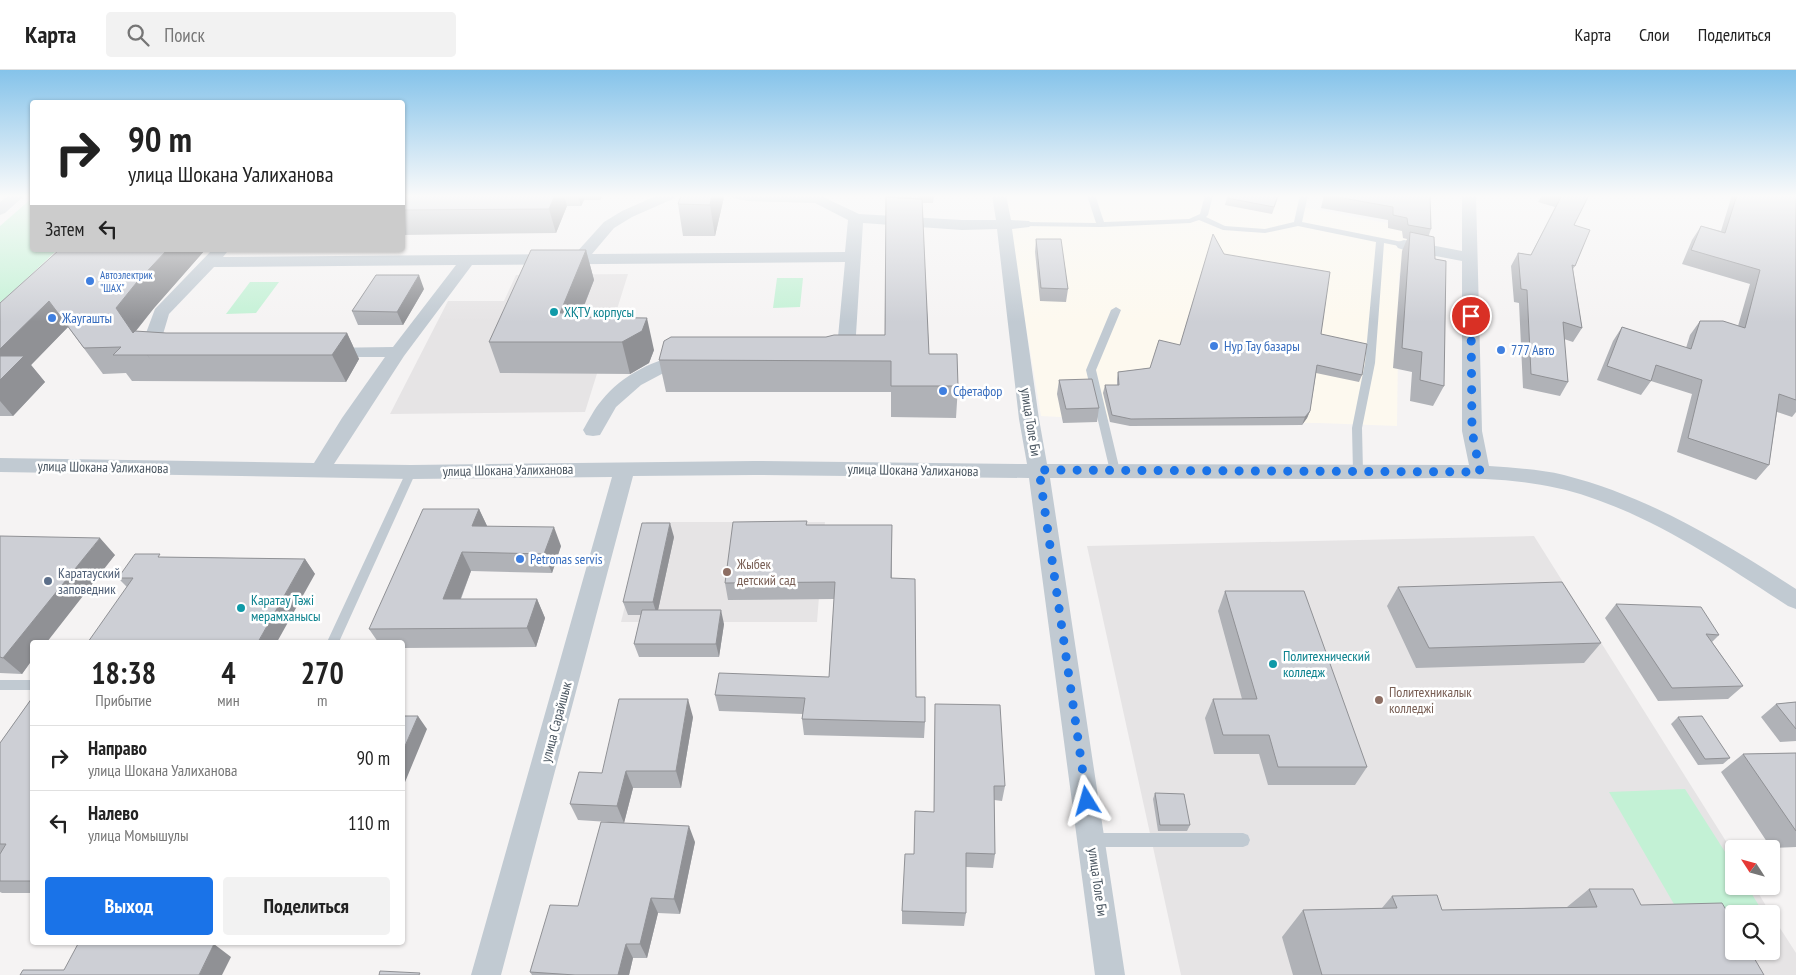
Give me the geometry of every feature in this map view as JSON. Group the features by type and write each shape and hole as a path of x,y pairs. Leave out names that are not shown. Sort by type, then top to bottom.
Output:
{"street":[{"path":"580,258 598,237"},
{"path":"819,361 838,358 846,350 854,237"},
{"name":"улица Толе Би","path":"1015,237 1030,419 1039,470 1110,975"},
{"path":"1470,237 1472,431 1480,472"},
{"path":"1404,245 1471,258"},
{"path":"183,352 158,349 152,341 155,328 161,313 215,256 467,261 580,258 852,257"},
{"path":"320,470 349,423 398,352 467,261"},
{"path":"310,352 398,352"},
{"path":"593,430 609,404 623,390 648,373 674,361 701,360"},
{"name":"улица Шокана Уалиханова","path":"0,465 410,472 625,468 1480,472 1521,475 1563,482 1641,510 1692,534 1796,600"},
{"name":"улица Сарайшык","path":"486,975 625,468"}],"lane":[{"path":"1366,237 1404,245"},
{"path":"1358,472 1357,428 1370,363 1380,240"},
{"path":"1115,471 1091,370 1116,310"},
{"path":"333,640 410,472"},
{"path":"0,685 30,685"},
{"path":"1092,840 1243,840"}],"shaded area":[{"name":"Нур Тау базары","path":"1011,237 1429,237 1429,272 1415,275 1399,273 1397,426 1319,423 1132,421 1041,416"},
{"path":"628,274 585,412 390,414 448,301 504,301 516,275"},
{"name":"Жыбек детский сад","path":"646,522 825,522 817,622 621,622"},
{"name":"Политехникалык колледжі","path":"1534,536 1725,840 1725,895 1759,895 1766,905 1725,905 1725,960 1780,960 1780,928 1796,953 1796,975 1181,975 1087,546"}],"green space":[{"path":"0,237 30,237 30,252 55,252 0,304"},
{"path":"777,278 803,278 800,307 773,308"},
{"path":"250,282 279,282 256,313 226,314"},
{"path":"1685,789 1725,852 1725,895 1752,895 1759,905 1725,905 1725,916 1682,918 1609,792"}],"building":[{"path":"886,237 924,237 929,354 957,354 958,386 891,386 891,361 659,360 664,341 671,337 885,335"},
{"path":"1212,237 1215,237 1224,254 1330,272 1321,334 1367,344 1362,375 1317,365 1310,411 1305,417 1131,419 1112,415 1105,385 1119,385 1118,372 1150,368 1159,340 1180,345"},
{"path":"1410,237 1434,237 1435,259 1446,261 1444,386 1420,380 1422,352 1402,348"},
{"path":"1540,237 1587,237 1575,266 1572,265 1582,328 1563,322 1568,382 1531,374 1527,290 1521,289 1518,253 1531,255"},
{"path":"1696,237 1796,237 1796,400 1779,394 1769,465 1688,438 1702,380 1656,365 1651,381 1607,366 1622,327 1691,349 1700,321 1723,321 1745,328 1760,270 1691,250"},
{"path":"1036,239 1061,239 1068,289 1041,288"},
{"path":"531,250 586,250 560,313 578,313 576,317 647,318 642,331 622,342 489,342"},
{"path":"57,252 165,252 116,308 133,333 135,331 166,333 347,333 332,355 113,355 121,347 84,348 49,301 0,349 0,303"},
{"path":"376,275 419,275 397,312 352,311"},
{"path":"0,356 24,356 0,380"},
{"path":"1092,379 1099,408 1066,409 1059,380"},
{"path":"423,509 479,509 472,526 554,527 544,554 462,552 443,599 537,599 527,628 369,629"},
{"path":"807,521 806,525 892,525 891,578 915,579 916,697 925,697 925,722 802,719 805,698 715,695 719,673 829,677 835,582 725,583 733,522"},
{"path":"642,523 670,523 653,602 623,602"},
{"path":"0,536 100,538 3,658 0,657"},
{"path":"135,554 160,554 158,557 305,559 259,640 89,640 133,578 118,578"},
{"path":"1562,582 1601,643 1429,648 1398,587"},
{"name":"Политехнический колледж","path":"1225,591 1304,591 1367,767 1278,767 1269,735 1223,735 1213,699 1257,699"},
{"path":"1616,604 1701,607 1719,635 1706,634 1743,686 1672,688"},
{"path":"642,610 721,610 716,644 634,644"},
{"path":"619,699 688,699 676,771 626,771 617,806 570,804 579,772 602,773"},
{"path":"30,701 30,881 0,881 0,854 6,844 0,844 0,743"},
{"path":"1796,702 1796,729 1776,704"},
{"path":"935,704 1000,705 1005,786 994,786 995,854 966,853 966,913 902,911 905,854 914,854 915,811 934,812"},
{"path":"405,716 418,716 405,746"},
{"path":"1702,716 1730,758 1705,759 1678,717"},
{"path":"1796,753 1796,831 1743,754"},
{"path":"1155,793 1184,794 1190,825 1160,825"},
{"path":"601,822 689,826 674,899 651,898 640,944 626,944 618,975 530,972 550,905 578,906"},
{"path":"1589,889 1633,889 1641,905 1722,903 1725,908 1725,960 1755,960 1764,975 1322,975 1303,910 1397,908 1392,896 1437,895 1442,910 1597,907"},
{"path":"77,945 214,945 199,975 20,975 23,970 64,970"},
{"path":"380,971 420,973 419,975 379,975"}],"place":[{"name":"Автоэлектрик \"ШАХ\"","path":"90,281"},
{"name":"ХҚТУ корпусы","path":"554,312"},
{"name":"Жаугашты","path":"52,318"},
{"name":"Нур Тау базары","path":"1214,346"},
{"name":"777 Авто","path":"1501,350"},
{"name":"Сфетафор","path":"943,391"},
{"name":"Petronas servis","path":"520,559"},
{"name":"Жыбек детский сад","path":"727,572"},
{"name":"Каратауский заповедник","path":"48,581"},
{"name":"Каратау Тәжі мерамханысы","path":"241,608"},
{"name":"Политехнический колледж","path":"1273,664"},
{"name":"Политехникалык колледжі","path":"1379,700"}],"route":[{"path":"1087,801 1039,470 1480,472 1472,431 1471,316"}]}
